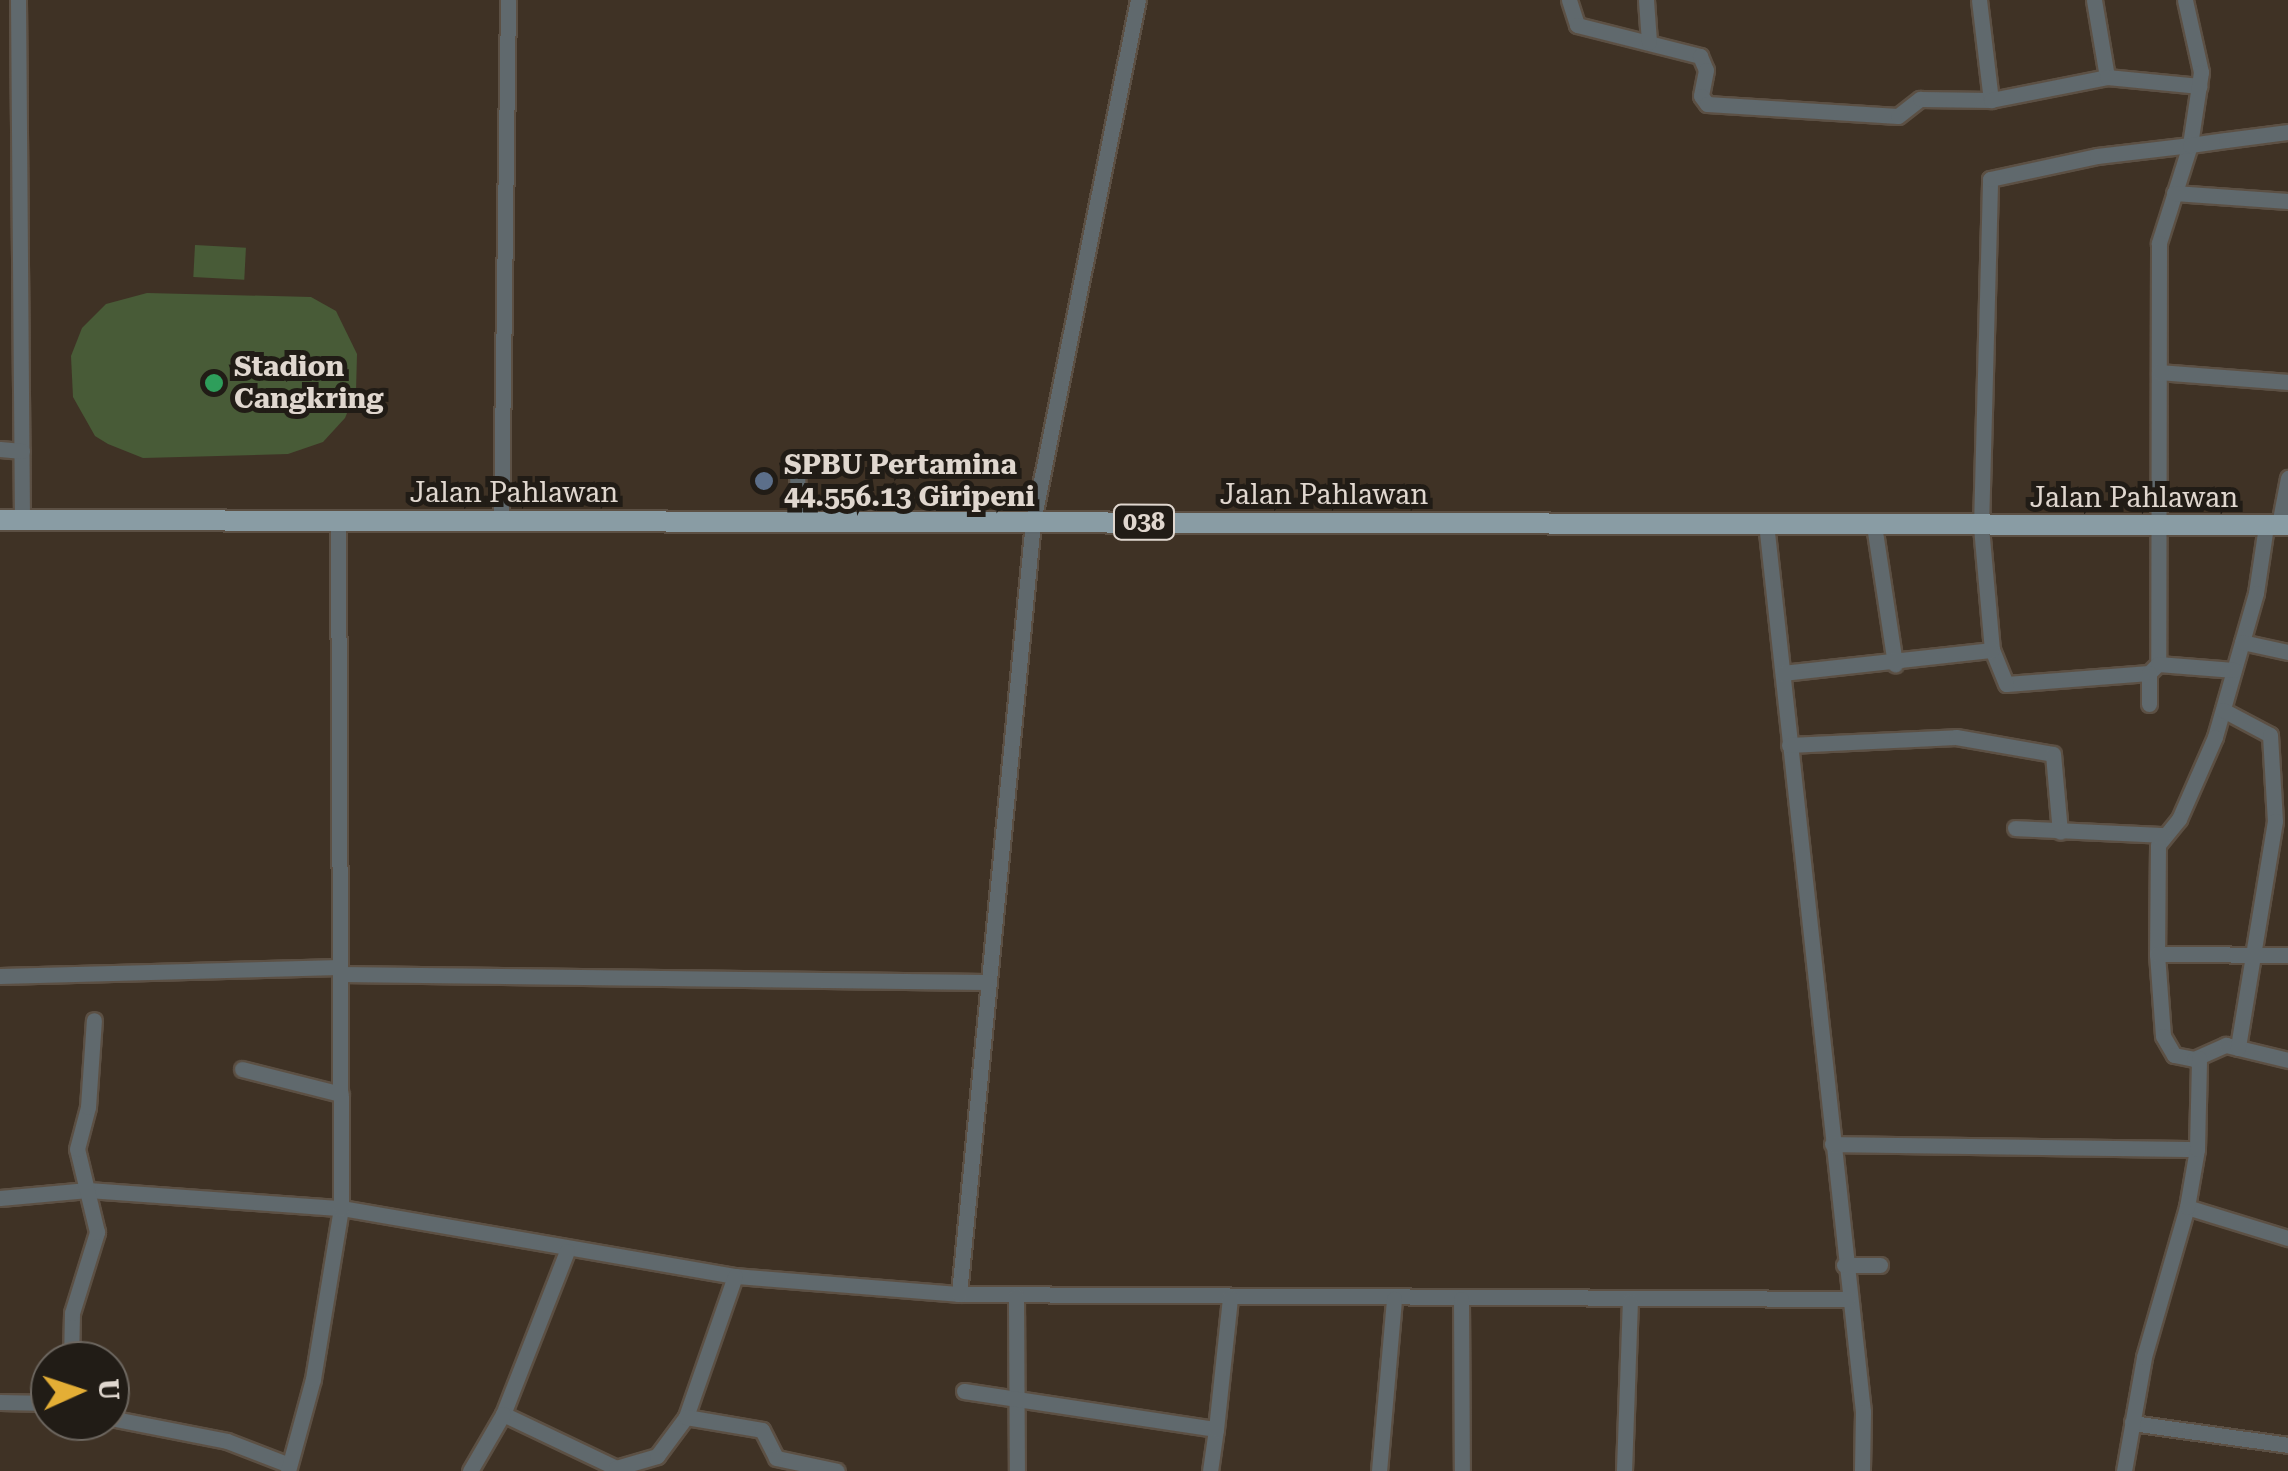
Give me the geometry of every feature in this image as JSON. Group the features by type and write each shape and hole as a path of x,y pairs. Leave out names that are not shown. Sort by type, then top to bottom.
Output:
{"main road":[{"name":"Jalan Pahlawan","path":"0,520 2278,525"}],"street":[{"path":"18,0 22,520"},
{"path":"501,520 508,0"},
{"path":"959,1294 985,982 1033,522 1138,0"},
{"path":"1569,0 1578,25 1703,59 1701,96 1707,104 1898,116 1920,99 1991,100 2107,77 2200,86"},
{"path":"1646,0 1648,42"},
{"path":"1979,0 1991,100"},
{"path":"2094,0 2107,77"},
{"path":"2150,704 2159,522 2159,243 2190,145 2200,86 2186,0"},
{"path":"2234,670 2154,668 2009,686 1992,650 1981,527 1990,179 2096,156 2288,132"},
{"path":"2174,193 2288,201"},
{"path":"2159,372 2288,382"},
{"path":"0,449 22,450"},
{"path":"797,464 798,521"},
{"path":"2288,478 2278,525 2223,710 2178,818 2164,835 2155,860 2157,954 2165,1045 2174,1055 2198,1058 2222,1046 2288,1060"},
{"path":"130,1422 227,1441 289,1468 313,1379 341,1208 338,520"},
{"path":"1766,523 1863,1412 1862,1471"},
{"path":"1874,525 1895,664"},
{"path":"2242,642 2288,652"},
{"path":"1783,673 1895,664 1992,650"},
{"path":"2223,710 2270,736 2280,793 2281,838 2238,1048"},
{"path":"1788,746 1956,737 2053,754 2060,832"},
{"path":"2016,828 2164,835"},
{"path":"2157,954 2288,955"},
{"path":"0,976 340,971 985,982"},
{"path":"71,1341 72,1313 95,1247 88,1190 77,1148 88,1107 94,1020"},
{"path":"2124,1471 2163,1279 2188,1206 2197,1149 2198,1058"},
{"path":"242,1069 340,1094"},
{"path":"1832,1144 2197,1149"},
{"path":"0,1198 88,1190 341,1208 416,1216 568,1250 736,1276 959,1294 1630,1301 1848,1299"},
{"path":"2188,1206 2288,1238"},
{"path":"470,1471 503,1414 568,1250"},
{"path":"1844,1265 1880,1265"},
{"path":"503,1414 616,1469 657,1456 686,1417 736,1276"},
{"path":"1016,1296 1016,1471"},
{"path":"1210,1471 1230,1298"},
{"path":"1379,1471 1394,1299"},
{"path":"1461,1299 1462,1471"},
{"path":"1624,1471 1630,1301"},
{"path":"964,1392 1216,1429"},
{"path":"0,1402 30,1402"},
{"path":"686,1417 762,1430 776,1458 837,1471"},
{"path":"2132,1423 2288,1446"}],"green space":[{"path":"195,245 246,248 244,280 193,277"},
{"name":"Stadion Cangkring","path":"147,293 311,297 336,311 357,354 356,391 345,418 323,442 288,454 143,458 95,436 73,397 71,356 82,328 106,304"}],"place":[{"name":"Stadion Cangkring","path":"214,383"},
{"name":"SPBU Pertamina 44.556.13 Giripeni","path":"764,481"}]}
